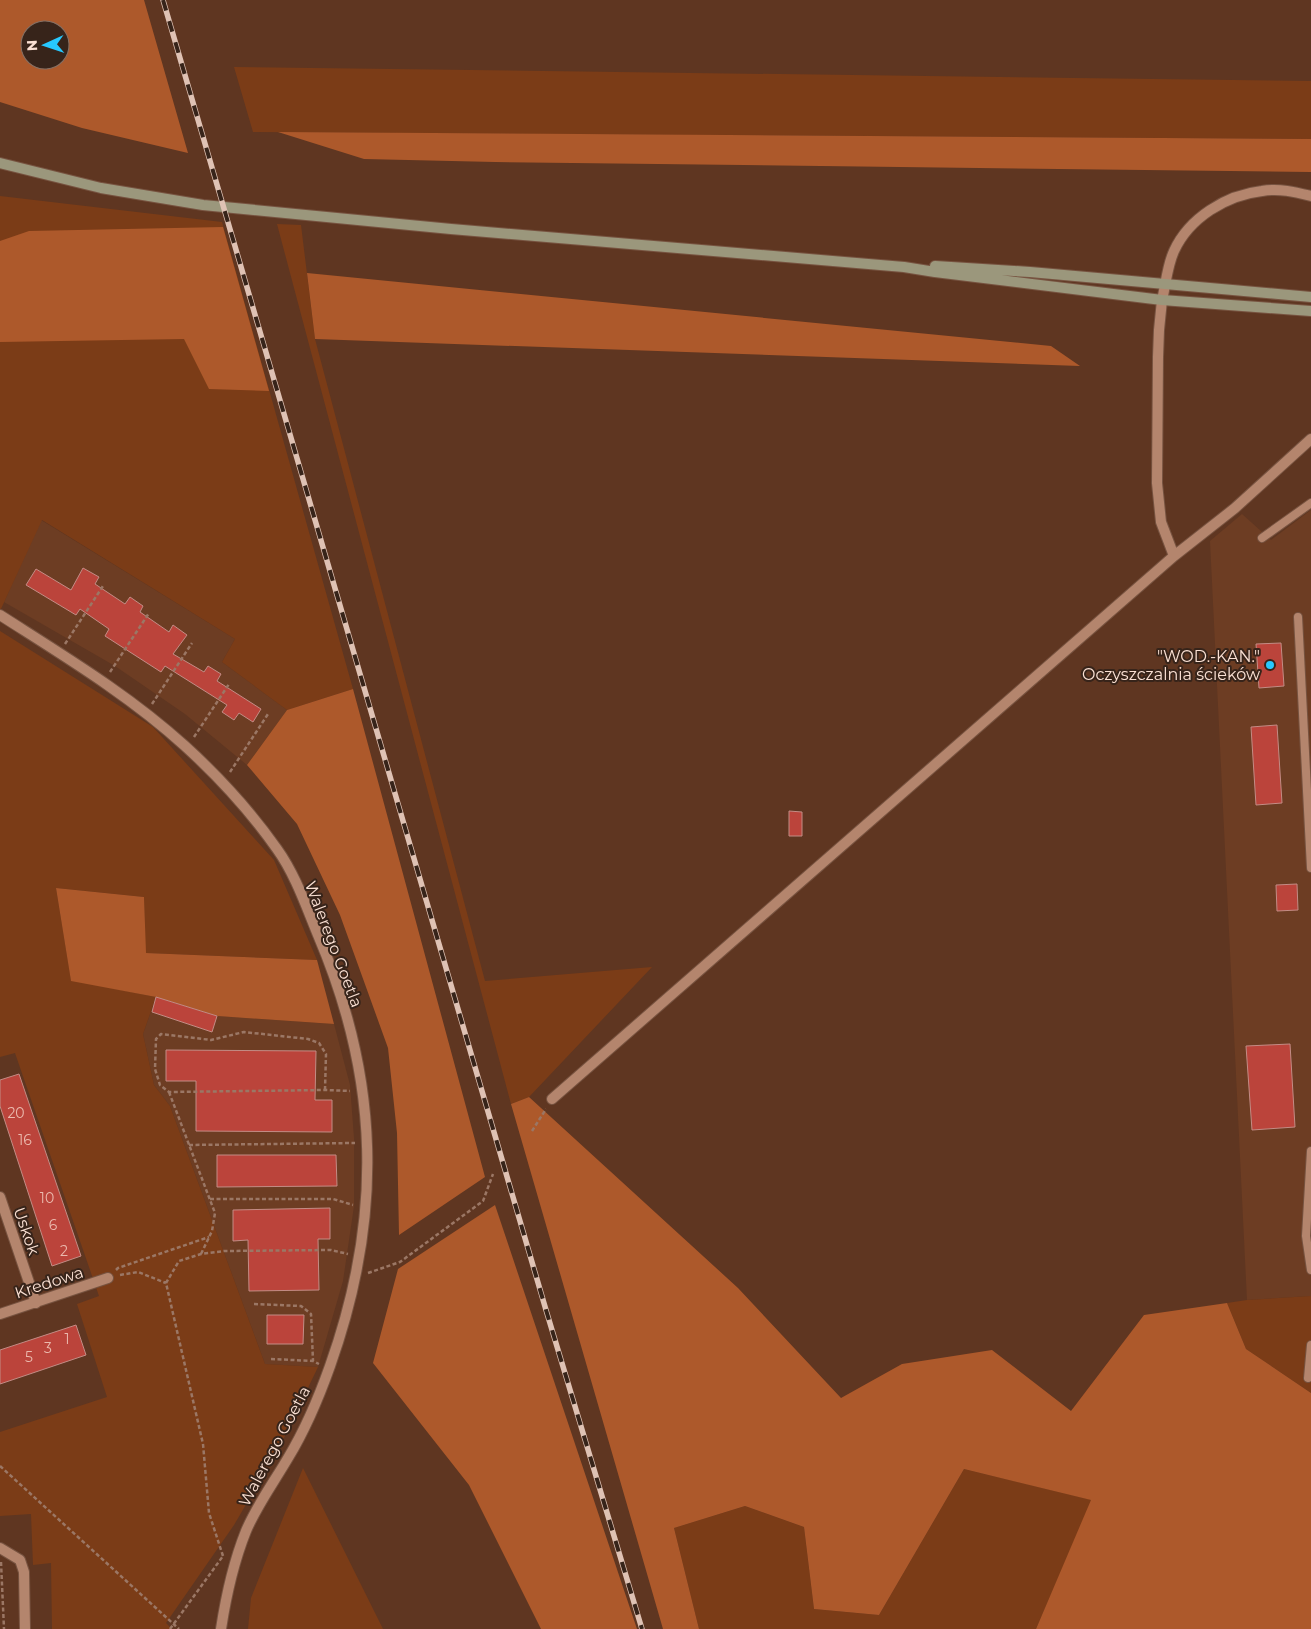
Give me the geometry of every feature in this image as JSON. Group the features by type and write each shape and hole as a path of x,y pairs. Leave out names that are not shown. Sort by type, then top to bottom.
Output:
{"main road":[{"path":"0,164 101,188 203,205 441,228 904,267 1162,300 1311,311"},
{"path":"904,267 936,266 1020,271 1311,296"}],"street":[{"path":"1174,556 1161,522 1156,483 1158,339 1162,300 1173,253 1188,229 1211,210 1242,196 1262,190 1283,190 1311,196"},
{"path":"552,1099 1174,556 1235,508 1311,439"},
{"name":"Walerego Goetla","path":"0,616 104,682 146,712 186,747 223,784 253,818 278,851 299,891 342,997 363,1090 367,1142 366,1206 360,1256 343,1326 329,1368 307,1420 289,1456 261,1500 246,1531 232,1577 222,1629"},
{"name":"Uskok","path":"0,1197 36,1303"},
{"name":"Kredowa","path":"0,1314 108,1278"},
{"path":"0,1548 20,1560 24,1572 25,1629"}],"lane":[{"path":"1262,538 1311,503"},
{"path":"1298,617 1309,799 1311,868"},
{"path":"1311,1151 1306,1236 1311,1270"},
{"path":"1308,1378 1311,1345"}],"path":[{"path":"59,653 103,586"},
{"path":"104,682 149,613"},
{"path":"146,712 192,642"},
{"path":"186,747 229,684"},
{"path":"223,784 268,714"},
{"path":"201,1254 212,1231 215,1212 169,1092 160,1085 155,1069 156,1039 161,1034 211,1040 244,1032 308,1039 319,1042 326,1054 325,1090"},
{"path":"169,1092 325,1090 344,1092 363,1090"},
{"path":"532,1131 552,1099"},
{"path":"189,1145 367,1142"},
{"path":"355,1276 400,1262 483,1201 493,1174"},
{"path":"210,1199 333,1198 351,1205 366,1206"},
{"path":"108,1278 118,1268 209,1237"},
{"path":"170,1629 223,1556 208,1513 204,1444 166,1283 179,1261 201,1254 224,1251 331,1250 360,1256"},
{"path":"108,1278 138,1272 166,1283"},
{"path":"254,1304 301,1306 310,1314 312,1361"},
{"path":"271,1358 312,1361 329,1368"},
{"path":"0,1466 179,1629"},
{"path":"0,1558 4,1629"}],"shaded area":[{"path":"0,0 144,0 188,153 82,128 0,102"},
{"path":"234,67 1311,81 1311,139 253,132"},
{"path":"278,132 1311,139 1311,172 364,159"},
{"path":"0,196 222,222 353,689 287,710 222,662 235,639 42,520 0,611"},
{"path":"277,224 301,225 315,339 485,981 652,967 529,1097 511,1104"},
{"path":"223,227 269,391 209,389 184,339 0,342 0,241 29,231"},
{"path":"307,273 1051,346 1080,366 315,339"},
{"path":"1311,510 1311,1296 1247,1300 1210,541 1242,514 1271,540"},
{"path":"41,520 235,639 222,662 287,710 247,765 185,714 115,666 4,602"},
{"path":"0,631 153,727 274,860 317,960 145,953 144,897 56,888 71,980 156,997 143,1034 154,1085 170,1106 265,1364 318,1367 280,1446 234,1525 166,1623 172,1629 52,1629 51,1563 33,1565 31,1514 0,1516 0,1432 107,1397 77,1304 99,1296 15,1053 0,1057"},
{"path":"353,689 485,1177 399,1235 397,1133 388,1048 340,915 297,824 247,765 287,710"},
{"path":"56,888 144,897 146,953 317,960 334,1024 217,1016 156,997 71,981"},
{"path":"156,997 217,1016 334,1024 350,1085 354,1138 354,1206 343,1281 318,1367 265,1364 170,1106 154,1085 143,1034"},
{"path":"529,1097 738,1288 841,1398 902,1364 992,1350 1071,1411 1144,1315 1227,1303 1246,1349 1311,1393 1311,1629 1036,1629 1091,1500 964,1469 879,1615 814,1609 804,1527 745,1506 674,1528 699,1629 663,1629 511,1104"},
{"path":"495,1205 637,1629 541,1629 469,1485 373,1363 398,1269"},
{"path":"1311,1296 1311,1393 1246,1349 1227,1303"},
{"path":"303,1468 383,1629 248,1629 251,1598"},
{"path":"964,1469 1092,1500 1036,1629 699,1629 674,1528 745,1506 804,1527 814,1609 879,1615"}],"building":[{"path":"83,568 99,577 95,584 125,604 130,597 143,606 140,612 169,632 173,625 187,635 173,654 204,672 208,666 221,674 217,681 261,709 253,722 239,713 234,720 222,712 227,705 165,666 161,672 105,636 109,629 80,609 76,615 26,585 36,569 71,590"},
{"name":"\"WOD.-KAN.\" Oczyszczalnia ścieków","path":"1281,643 1284,686 1259,688 1256,644"},
{"path":"1277,725 1282,803 1256,805 1251,727"},
{"path":"789,811 802,812 802,836 789,836"},
{"path":"1297,884 1298,910 1277,911 1276,885"},
{"path":"156,997 217,1016 212,1032 152,1012"},
{"path":"1290,1044 1295,1127 1252,1130 1246,1046"},
{"path":"166,1050 316,1051 315,1100 332,1100 332,1132 196,1131 196,1081 166,1081"},
{"path":"19,1074 81,1256 52,1266 0,1106 0,1080"},
{"path":"217,1155 336,1155 337,1186 217,1187"},
{"path":"330,1208 330,1239 318,1239 319,1290 249,1291 248,1240 233,1241 233,1210"},
{"path":"267,1315 304,1315 303,1344 267,1344"},
{"path":"76,1325 86,1355 0,1384 0,1350"}],"railway":[{"path":"163,0 546,1310 642,1629"}],"place":[{"name":"\"WOD.-KAN.\" Oczyszczalnia ścieków","path":"1270,665"}]}
